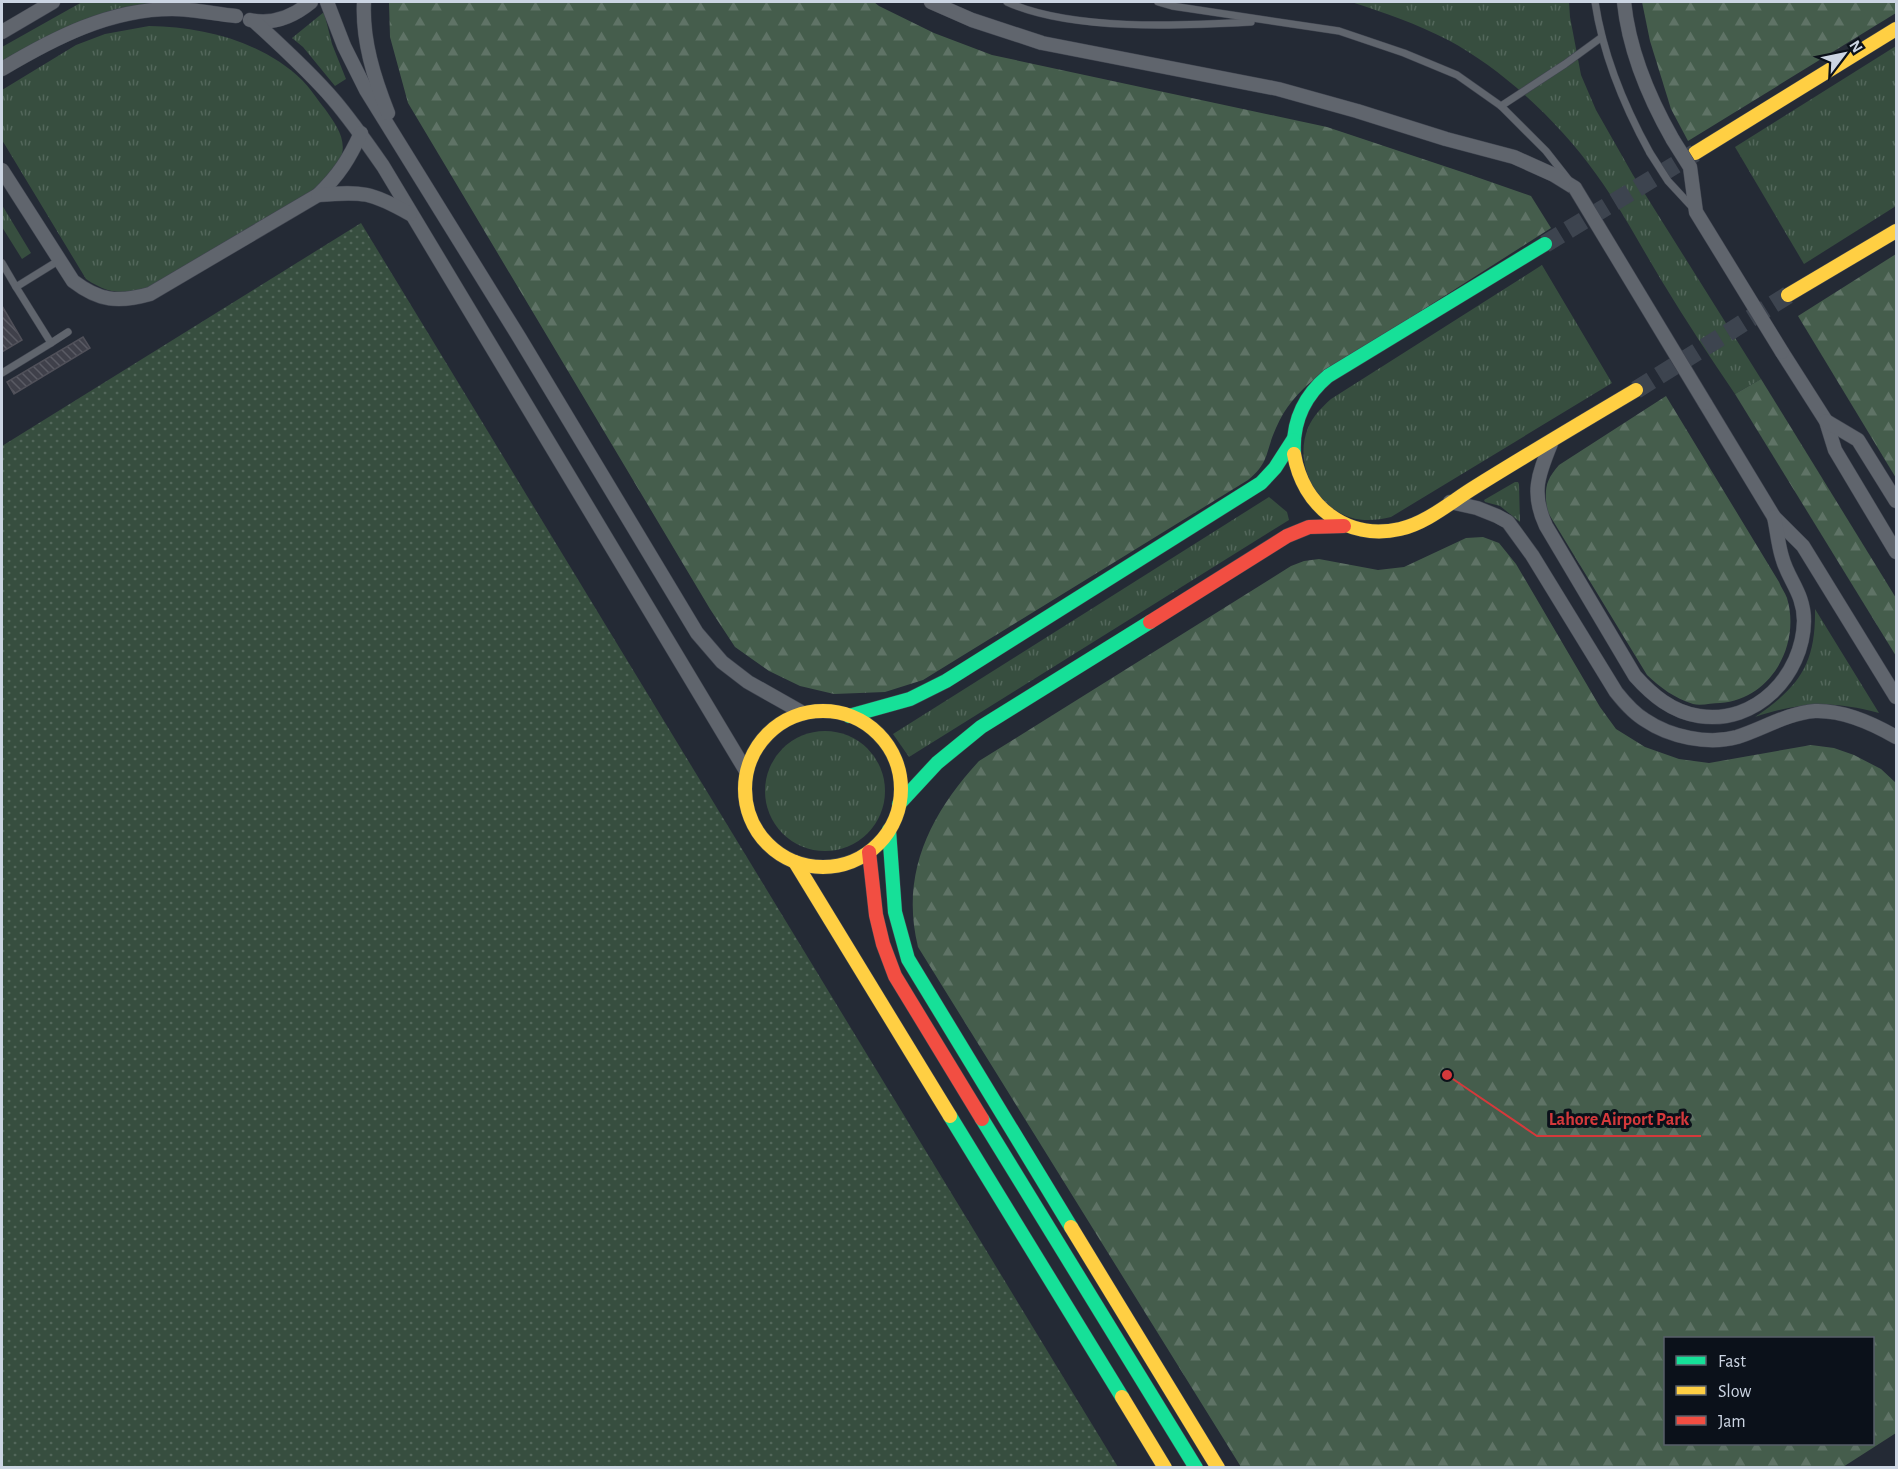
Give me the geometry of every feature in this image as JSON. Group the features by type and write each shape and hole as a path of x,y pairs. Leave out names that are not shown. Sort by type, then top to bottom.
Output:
{"street":[{"path":"2,32 53,2"},
{"path":"216,2 236,16"},
{"path":"2,69 36,48 77,29 125,14 172,9 270,22 286,18 311,2"},
{"path":"327,2 344,46 366,90 698,633 722,662 748,682 803,713"},
{"path":"364,2 370,57 379,90 405,153"},
{"path":"931,2 972,20 1042,43 1278,89 1357,111 1514,158 1545,171 1575,188 1774,517 1803,546 1896,697"},
{"path":"1624,2 1625,17 1643,78 1673,140 1690,167 1696,212 1826,421 1835,450 1896,552"},
{"path":"254,21 333,98 361,133 383,166 746,771"},
{"path":"1695,153 1896,29"},
{"path":"2,171 73,281 87,292 108,300 129,300 150,294 318,195 349,160 361,133"},
{"path":"318,195 365,193 383,198 410,214"},
{"path":"1788,295 1896,232"},
{"path":"1346,526 1329,517 1308,495 1296,467 1293,440 1295,423 1305,399 1319,383 1545,244"},
{"path":"899,804 937,763 981,727 1277,542 1309,527 1346,526 1376,532 1402,528 1450,502 1636,390"},
{"path":"1826,421 1858,440 1896,501"},
{"path":"849,716 910,699 956,675 1261,483 1275,468 1293,440"},
{"path":"1552,441 1537,485 1536,497 1539,512 1635,676 1649,692 1665,704 1684,711 1699,716 1737,712 1771,694 1792,668 1802,637 1804,619 1801,599 1782,559 1774,517"},
{"path":"1450,502 1477,508 1508,522 1532,555 1616,692 1646,721 1669,732 1717,741 1737,737 1788,717 1814,711 1853,717 1877,726 1896,737"},
{"path":"827,711 849,716 869,726 884,742 895,761 900,782 899,804 889,830 869,852 852,862 833,867 814,867 795,862 779,854 754,826 746,799 746,771 755,749 771,730 803,713 827,711"},
{"path":"889,830 892,901 896,924 908,959 1218,1467"},
{"path":"869,852 873,908 883,946 895,976 1196,1467"},
{"path":"795,862 1165,1467"}],"lane":[{"path":"1006,2 1023,9 1064,18 1135,24 1266,21"},
{"path":"1158,2 1339,31 1404,53 1457,75 1501,105 1546,151 1575,188"},
{"path":"1595,2 1607,56 1631,117 1668,181 1696,212"},
{"path":"1501,105 1602,37"},
{"path":"16,287 58,261"},
{"path":"2,263 51,343"},
{"path":"2,373 68,332"}],"green space":[{"path":"82,2 199,3 66,28 38,41 4,62 2,61 2,47"},
{"path":"389,2 874,2 934,33 992,55 1327,127 1465,173 1531,196 1551,228 1309,383 1284,413 1264,462 1248,480 923,680 885,692 834,694 800,686 769,671 735,647 710,609 408,103 390,37"},
{"path":"1351,2 1569,2 1581,75 1596,110 1633,175 1761,379 1735,394 1680,311 1605,187 1566,136 1530,99 1490,66 1448,40 1400,19"},
{"path":"1642,2 1896,2 1896,13 1688,141 1671,109 1650,41"},
{"path":"324,12 332,44 346,79 335,86 303,47 292,38"},
{"path":"149,26 211,33 269,55 308,86 335,124 341,136 343,148 340,161 328,183 149,291 116,292 102,288 86,279 2,140 2,90 76,45 105,34"},
{"path":"1896,46 1896,206 1804,264 1735,147"},
{"path":"2,205 31,253 22,259 2,227"},
{"path":"361,223 1118,1467 2,1467 2,446"},
{"path":"1896,254 1896,478 1798,316"},
{"path":"1542,265 1612,383 1391,517 1360,520 1348,517 1331,507 1314,488 1308,477 1303,453 1308,428 1318,412 1331,399"},
{"path":"1761,379 1896,598 1896,656 1735,394"},
{"path":"1666,396 1787,598 1790,634 1778,667 1754,692 1720,703 1693,704 1668,692 1647,675 1547,511 1547,487 1559,465"},
{"path":"1515,482 1519,484 1520,522 1500,506 1484,500"},
{"path":"1269,497 1287,512 1289,520 909,757 893,734"},
{"path":"1483,537 1499,543 1516,564 1600,707 1616,729 1645,747 1679,759 1709,763 1811,745 1834,748 1881,769 1896,783 1896,1433 1843,1467 1241,1467 918,947 913,920 913,895 916,870 923,846 946,802 979,761 1291,566 1319,559 1378,570 1404,567 1466,538"},
{"path":"1815,609 1879,713 1846,706 1817,704 1787,708 1755,717 1783,695 1802,672 1812,645"},
{"path":"825,731 848,735 868,748 881,768 885,791 881,814 868,834 848,847 825,851 802,847 782,834 769,814 765,791 769,768 782,748 802,735"}],"building":[{"path":"2,306 22,340 2,352"},
{"path":"83,337 90,348 14,394 7,382"}],"tunnel":[{"path":"1545,244 1695,153"},
{"path":"1636,390 1788,295"}],"traffic: fast":[{"path":"1294,454 1295,431 1301,411 1312,393 1328,376 1545,244"},
{"path":"849,716 910,699 946,681 1261,483 1275,468 1293,440"},
{"path":"899,804 937,763 981,727 1150,622"},
{"path":"889,830 895,912 908,959 1071,1227"},
{"path":"950,1116 1122,1397"},
{"path":"982,1119 1196,1468"}],"traffic: slow":[{"path":"1695,153 1896,29"},
{"path":"1788,295 1896,231"},
{"path":"1294,454 1299,473 1307,489 1317,504 1330,516 1362,530 1400,529 1430,517 1636,390"},
{"path":"823,711 853,717 878,734 895,759 901,789 895,819 878,844 853,861 823,867 793,861 768,844 751,819 745,789 751,759 768,734 793,717 823,711"},
{"path":"795,862 950,1116"},
{"path":"1071,1227 1218,1468"},
{"path":"1122,1397 1165,1468"}],"traffic: jam":[{"path":"1150,622 1287,536 1309,527 1344,526"},
{"path":"869,852 876,915 883,944 895,976 982,1119"}],"place":[{"name":"Lahore Airport Park","path":"1447,1075"}]}
